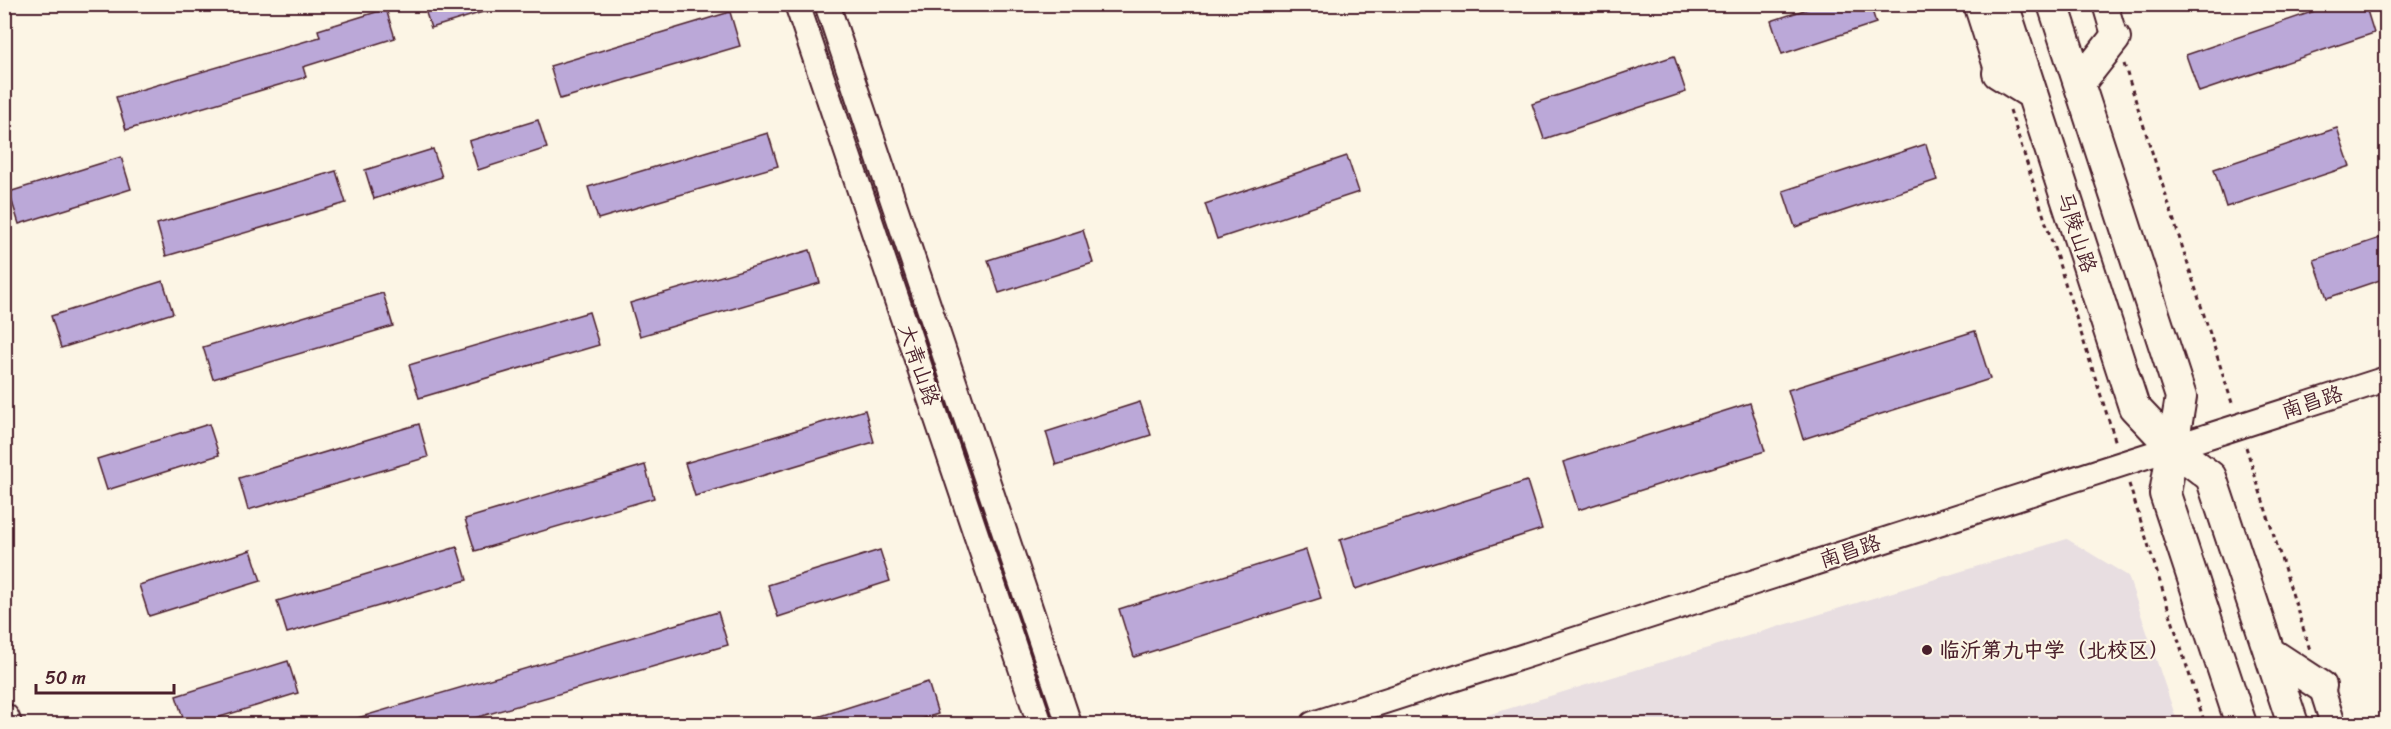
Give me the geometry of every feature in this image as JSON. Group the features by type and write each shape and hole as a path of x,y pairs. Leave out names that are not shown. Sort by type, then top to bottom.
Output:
{"main road":[{"name":"马陵山路","path":"2004,4 2020,100 2134,408 2172,447 2211,477 2293,724"},
{"path":"2053,4 2181,397 2165,494 2241,724"},
{"path":"2079,84 2115,38"},
{"path":"1998,74 2020,100"},
{"path":"2269,652 2321,686"},
{"path":"4,719 6,724"}],"street":[{"name":"大青山路","path":"797,4 1040,724"},
{"name":"大青山路","path":"827,4 1069,724"},
{"path":"1976,4 1998,74"},
{"path":"2105,4 2115,38"},
{"name":"南昌路","path":"1313,724 2386,379"},
{"path":"2321,686 2333,724"}],"path":[{"path":"2115,38 2310,652"},
{"path":"2020,100 2122,463 2205,724"}],"shaded area":[{"name":"临沂第九中学（北校区）","path":"2067,539 2128,576 2178,724 1458,724"}],"building":[{"path":"423,4 495,4 496,8 431,28"},
{"path":"1822,4 1870,4 1876,23 1782,54 1771,21"},
{"path":"2335,4 2365,4 2374,33 2199,92 2186,55"},
{"path":"386,9 395,38 303,67 306,77 126,130 116,97 320,37 318,30"},
{"path":"730,12 740,46 560,99 550,66"},
{"path":"1674,56 1686,92 1544,139 1532,104"},
{"path":"538,120 547,148 478,170 469,141"},
{"path":"2337,128 2350,166 2226,207 2214,169"},
{"path":"768,133 778,166 598,219 588,187"},
{"path":"1926,144 1937,180 1795,227 1783,191"},
{"path":"433,149 442,177 374,199 365,170"},
{"path":"1347,156 1359,192 1217,239 1205,204"},
{"path":"121,157 131,189 19,224 9,192"},
{"path":"336,171 346,203 166,256 157,224"},
{"path":"1083,230 1093,263 999,293 988,260"},
{"path":"2386,236 2386,278 2327,298 2314,260"},
{"path":"810,250 820,283 640,336 630,303"},
{"path":"163,281 173,313 61,348 51,316"},
{"path":"383,293 393,326 213,379 203,347"},
{"path":"589,312 599,345 419,398 409,365"},
{"path":"1975,331 1990,379 1803,439 1788,390"},
{"path":"1140,402 1151,435 1056,465 1046,432"},
{"path":"1750,403 1765,451 1578,510 1563,462"},
{"path":"865,410 874,442 695,496 685,463"},
{"path":"209,424 219,455 107,490 97,459"},
{"path":"419,424 428,457 248,510 239,478"},
{"path":"645,465 654,498 475,551 465,519"},
{"path":"1527,481 1542,529 1355,589 1340,540"},
{"path":"457,547 467,580 287,633 277,601"},
{"path":"251,550 261,581 149,616 139,585"},
{"path":"880,550 890,581 778,617 768,585"},
{"path":"1306,550 1321,598 1134,657 1119,609"},
{"path":"718,612 728,645 454,724 347,724 347,721"},
{"path":"288,661 298,693 197,724 185,724 176,696"},
{"path":"928,682 938,714 905,724 805,724 805,721"}],"place":[{"name":"临沂第九中学（北校区）","path":"1927,650"}]}
